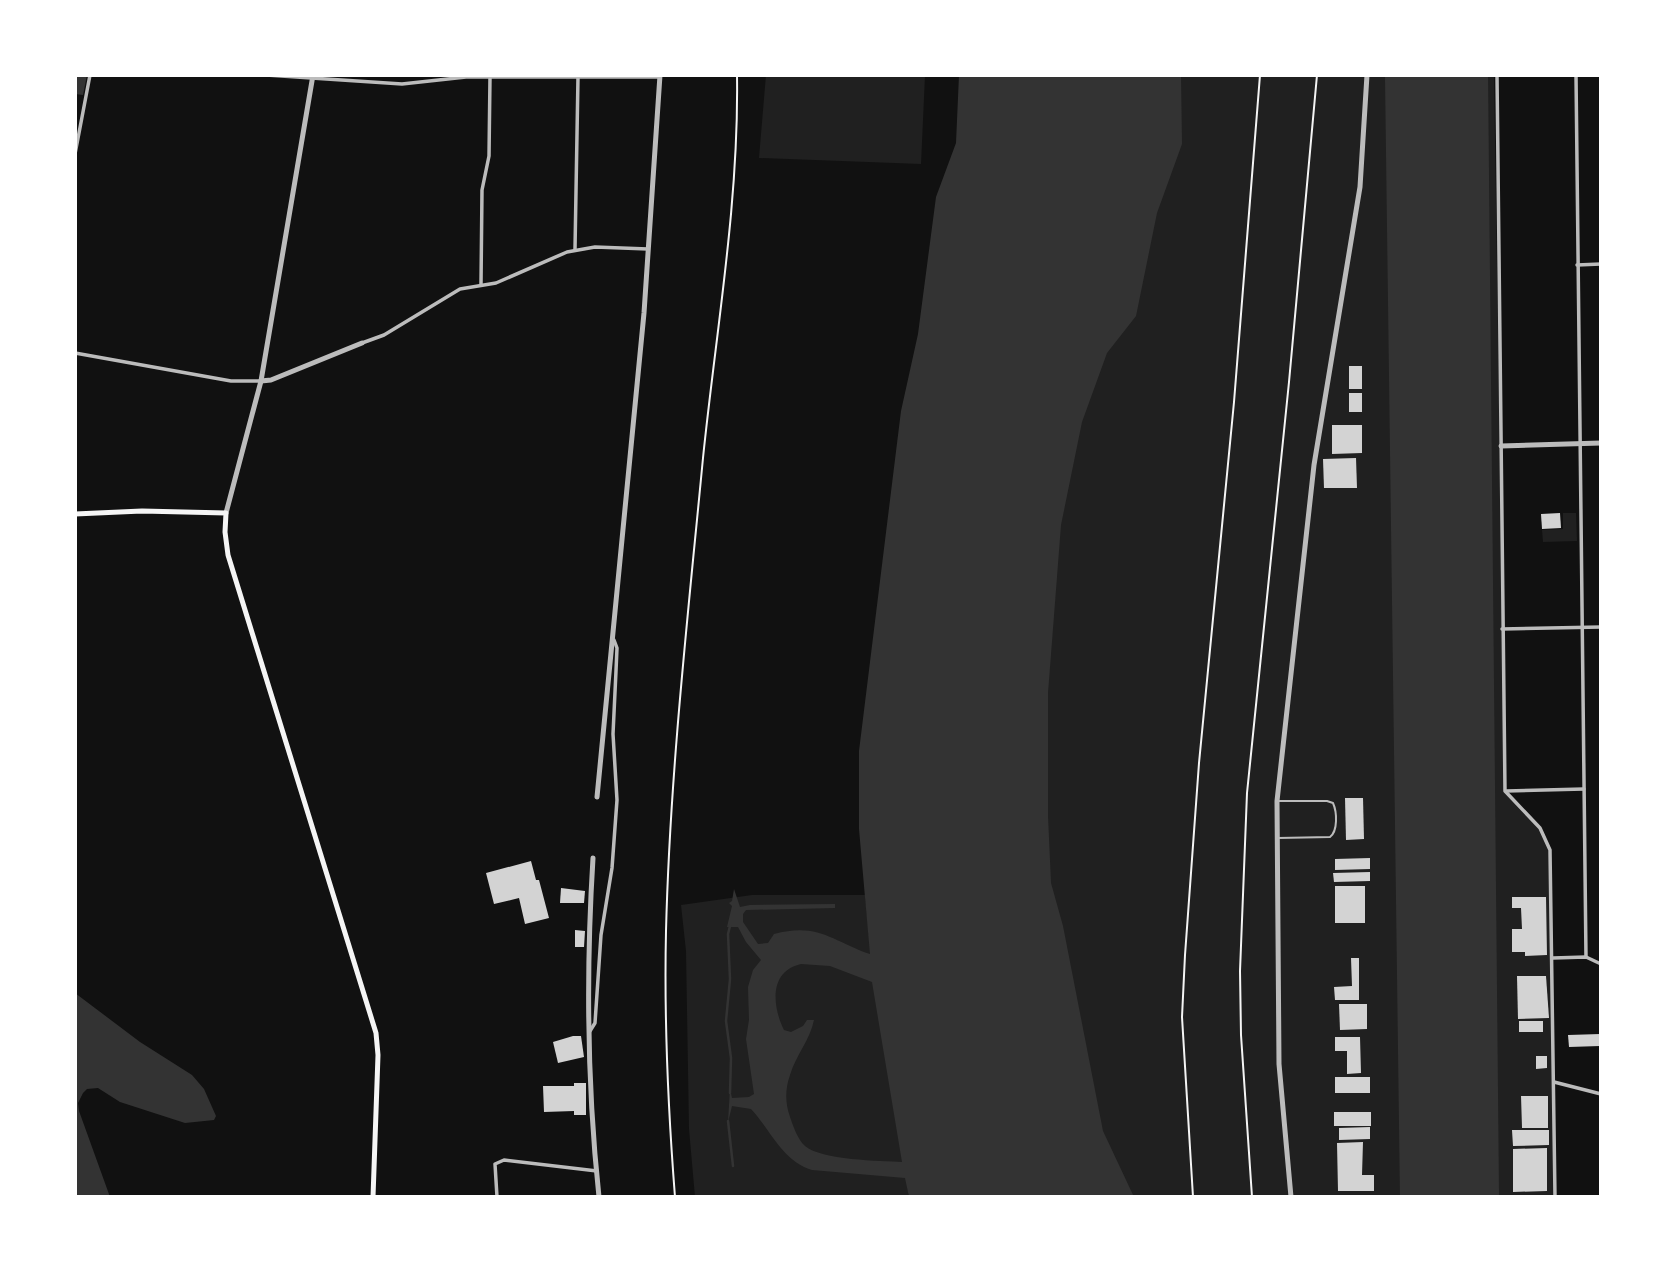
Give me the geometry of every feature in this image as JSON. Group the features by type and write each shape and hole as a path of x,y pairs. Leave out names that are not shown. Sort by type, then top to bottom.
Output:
{"main road":[{"path":"75,513 226,513 228,555 376,1033 378,1055 373,1197"}],"street":[{"path":"75,154 90,75"},
{"path":"266,75 402,84 466,77 660,76 635,410 597,797"},
{"path":"1291,1197 1279,1064 1277,801 1314,465 1360,187 1367,75"},
{"path":"1497,75 1505,791 1540,828 1550,850 1555,1197"},
{"path":"1576,75 1586,957"},
{"path":"481,285 482,190 489,156 490,77"},
{"path":"575,249 578,77"},
{"path":"226,513 261,381 313,78"},
{"path":"75,353 231,381 271,380 384,335 460,289 496,283 575,249 648,249"},
{"path":"1577,265 1601,264"},
{"path":"1501,446 1601,443"},
{"path":"1502,629 1601,627"},
{"path":"589,1033 595,1023 601,935 612,868 617,800 613,734 617,648 612,633"},
{"path":"1505,791 1584,789"},
{"path":"593,858 589,941 589,1033 600,1197"},
{"path":"1553,958 1586,957 1601,964"},
{"path":"1554,1082 1601,1094"},
{"path":"497,1197 495,1164 504,1160 597,1171"}],"lane":[{"path":"1276,838 1326,838 1333,836 1335,830 1335,808 1331,802 1277,801"}],"path":[{"path":"675,1197 666,1033 666,933 671,819 702,469 730,214 737,75"},
{"path":"1194,1197 1182,1031 1184,978 1199,763 1234,402 1260,75"},
{"path":"1252,1197 1240,971 1247,793 1317,75"}],"shaded area":[{"path":"75,75 87,75 83,95 75,94"},
{"path":"766,75 925,75 921,164 759,158"},
{"path":"959,75 1181,75 1182,144 1157,213 1136,316 1107,353 1082,422 1061,525 1048,693 1051,883 1063,926 1103,1131 1134,1197 909,1197 905,1178 812,1170 802,1166 785,1152 751,1109 732,1106 728,1122 730,1089 732,1098 754,1094 746,1039 749,1020 748,987 753,970 761,960 738,927 727,927 732,906 729,903 732,901 734,889 740,907 835,904 835,908 746,910 743,922 758,944 768,943 774,934 802,930 824,935 870,954 859,829 859,751 901,411 918,334 936,197 956,143","holes":["801,964 830,966 872,982 902,1162 851,1159 813,1151 802,1143 793,1124 787,1106 787,1086 814,1020 807,1020 803,1026 791,1032 784,1030 777,1011 778,982 783,974"]},
{"path":"1071,75 1494,75 1505,791 1540,828 1550,856 1555,1197 1025,1197"},
{"path":"1385,75 1488,75 1499,1197 1400,1197"},
{"path":"1563,513 1576,513 1577,541 1543,542 1542,530 1563,529"},
{"path":"752,895 865,895 871,955 909,1197 695,1197 689,1129 686,951 681,905"},
{"path":"75,993 140,1042 192,1075 204,1089 216,1116 214,1120 185,1123 120,1102 98,1088 87,1089 78,1103 79,1111 110,1197 75,1197"}],"building":[{"path":"1349,366 1362,366 1362,389 1349,389"},
{"path":"1349,393 1362,393 1362,412 1349,412"},
{"path":"1332,425 1362,425 1362,453 1332,454"},
{"path":"1356,458 1357,488 1324,488 1323,459"},
{"path":"1560,513 1561,528 1542,529 1541,514"},
{"path":"1345,798 1363,798 1364,839 1346,840"},
{"path":"1370,858 1370,869 1335,870 1335,859"},
{"path":"531,861 549,918 525,924 519,898 494,904 486,873"},
{"path":"1370,872 1370,881 1334,882 1333,873"},
{"path":"1335,886 1365,886 1365,923 1335,923"},
{"path":"561,888 585,891 584,903 560,903"},
{"path":"1512,897 1546,897 1547,955 1525,956 1525,952 1512,952 1512,929 1522,929 1521,908 1512,908"},
{"path":"575,930 585,931 584,947 575,947"},
{"path":"1351,958 1359,958 1359,1000 1335,1000 1334,987 1352,986"},
{"path":"1517,976 1546,976 1549,1018 1518,1019"},
{"path":"1339,1004 1367,1004 1367,1029 1340,1030"},
{"path":"1519,1021 1543,1021 1543,1032 1519,1032"},
{"path":"1600,1034 1600,1046 1569,1047 1568,1035"},
{"path":"581,1036 584,1057 558,1063 553,1042"},
{"path":"1335,1037 1360,1037 1361,1073 1347,1074 1347,1051 1335,1051"},
{"path":"1536,1056 1547,1056 1547,1068 1536,1069"},
{"path":"1335,1077 1370,1077 1370,1093 1335,1093"},
{"path":"574,1083 586,1083 586,1115 574,1115 574,1111 544,1112 543,1086 574,1086"},
{"path":"1521,1096 1548,1096 1548,1128 1522,1128"},
{"path":"1334,1112 1371,1112 1371,1126 1334,1126"},
{"path":"1370,1127 1370,1139 1339,1140 1339,1128"},
{"path":"1512,1130 1549,1130 1549,1145 1513,1146"},
{"path":"1363,1142 1362,1175 1374,1175 1374,1191 1338,1191 1337,1143"},
{"path":"1547,1148 1547,1191 1513,1192 1513,1149"}],"waterway":[{"path":"730,926 730,979 726,1021 731,1058 730,1093"},
{"path":"728,1121 733,1166"}]}
